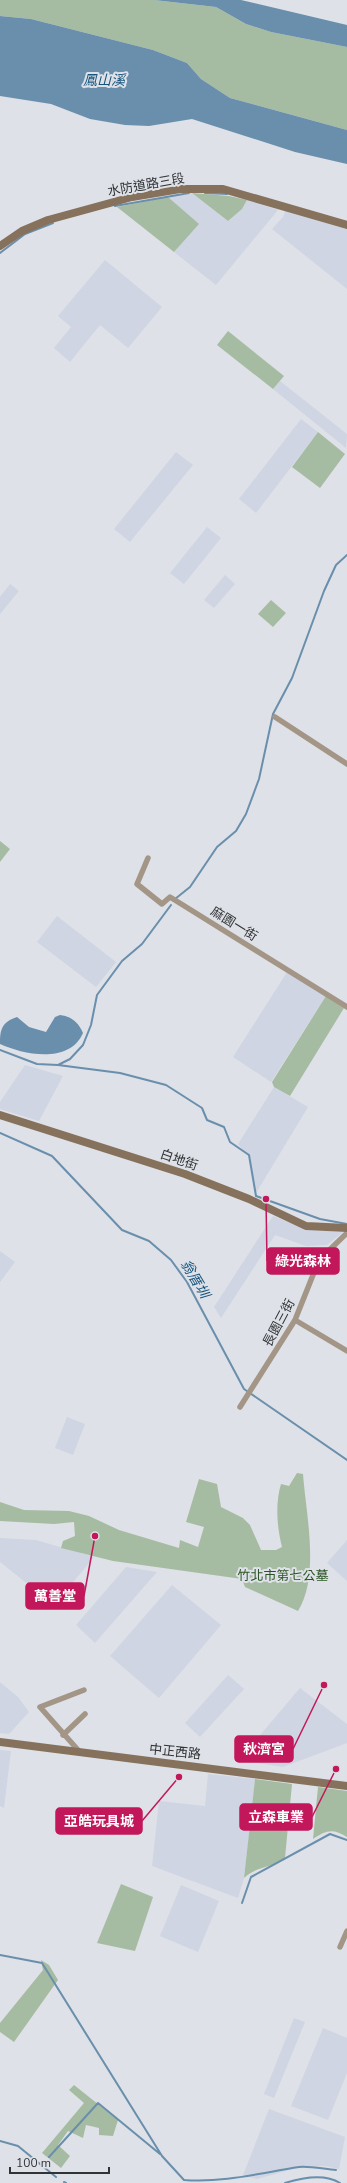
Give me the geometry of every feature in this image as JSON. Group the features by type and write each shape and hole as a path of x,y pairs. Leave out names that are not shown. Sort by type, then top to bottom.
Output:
{"street":[{"name":"水防道路三段","path":"0,246 22,231 48,220 132,197 180,189 223,189 347,225"},
{"path":"275,717 347,764"},
{"name":"麻園一街","path":"148,858 137,884 162,904 170,897 347,1007"},
{"name":"白地街","path":"0,1115 185,1174 249,1199 306,1226 347,1228"},
{"name":"長園三街","path":"240,1407 256,1385 296,1320 318,1260 347,1233"},
{"path":"296,1320 347,1351"},
{"path":"78,1750 63,1735 40,1707 84,1690"},
{"path":"63,1735 85,1714"},
{"name":"中正西路","path":"0,1742 78,1750 134,1760 347,1786"},
{"path":"340,1947 347,1931"}],"shaded area":[{"path":"192,193 228,221 242,209 247,200 278,210 216,285 174,252 198,224 168,197"},
{"path":"286,209 347,227 347,289 272,229 283,217"},
{"path":"105,260 162,307 128,348 100,325 70,362 54,348 71,327 58,316"},
{"path":"280,381 347,434 346,448 273,389"},
{"path":"301,419 318,432 256,513 239,499"},
{"path":"176,452 193,465 130,542 114,529"},
{"path":"207,527 221,538 184,584 170,573"},
{"path":"225,575 235,584 214,608 204,600"},
{"path":"10,584 19,591 0,614 0,597"},
{"path":"57,916 116,962 96,987 37,942"},
{"path":"287,972 326,996 271,1082 233,1057"},
{"path":"25,1065 63,1076 39,1121 0,1109 0,1102"},
{"path":"274,1087 308,1107 256,1193 249,1157 238,1144"},
{"path":"273,1216 309,1230 343,1232 327,1245 306,1246 275,1235 221,1318 214,1307"},
{"path":"0,1251 15,1262 0,1282"},
{"path":"67,1417 85,1424 73,1455 55,1448"},
{"path":"0,1538 36,1540 94,1557 54,1605 0,1562"},
{"path":"347,1540 347,1581 327,1563"},
{"path":"126,1567 157,1572 95,1643 76,1625"},
{"path":"172,1585 221,1625 159,1698 110,1656"},
{"path":"228,1675 244,1689 200,1737 185,1723"},
{"path":"0,1682 18,1697 29,1712 9,1734 0,1733"},
{"path":"300,1688 347,1724 347,1743 283,1767 239,1760"},
{"path":"0,1750 11,1751 4,1808 0,1806"},
{"path":"208,1774 255,1779 244,1878 238,1898 152,1866 159,1801 205,1806"},
{"path":"181,1885 219,1901 198,1952 160,1936"},
{"path":"294,2018 305,2022 274,2098 264,2094"},
{"path":"323,2028 347,2038 347,2073 328,2120 291,2106"},
{"path":"269,2109 345,2137 339,2169 325,2166 300,2167 257,2179 243,2175"}],"green space":[{"path":"0,0 154,0 216,7 246,24 271,32 347,47 347,130 230,98 201,79 187,63 153,50 31,19 0,16"},
{"path":"192,193 229,196 247,200 242,209 228,221"},
{"path":"168,197 199,224 174,252 117,207"},
{"path":"228,331 284,376 273,389 217,345"},
{"path":"318,432 345,454 320,488 292,467"},
{"path":"271,600 286,613 273,627 258,614"},
{"path":"0,841 10,849 0,862"},
{"path":"326,996 344,1008 290,1096 274,1087 272,1082"},
{"name":"竹北市第七公墓","path":"297,1473 303,1474 310,1544 310,1563 305,1597 298,1611 245,1587 242,1579 113,1561 61,1548 63,1541 75,1536 74,1522 54,1524 0,1521 0,1502 24,1510 69,1511 89,1516 119,1530 179,1548 180,1540 198,1547 204,1527 186,1522 199,1479 217,1484 221,1507 243,1518 250,1525 261,1550 276,1550 282,1547 277,1516 281,1484 289,1486"},
{"path":"255,1779 292,1784 285,1858 279,1862 253,1871 244,1878"},
{"path":"318,1787 347,1791 347,1837 338,1832 330,1831 313,1839"},
{"path":"121,1884 153,1897 135,1951 97,1943"},
{"path":"41,1960 49,1965 58,1980 14,2042 0,2032 0,2023 43,1970"},
{"path":"74,2085 118,2120 113,2136 99,2135 99,2128 86,2125 83,2138 68,2131 58,2145 70,2156 61,2168 42,2153 84,2103 69,2090"}],"water":[{"path":"154,0 241,0 347,25 347,47 271,32 246,24 216,7"},
{"name":"鳳山溪","path":"0,16 31,19 153,50 187,63 201,79 230,98 347,130 347,164 295,152 192,119 149,126 125,125 90,119 51,104 0,96"},
{"path":"60,1015 68,1017 74,1021 83,1033 77,1043 68,1049 57,1053 33,1054 0,1044 1,1030 8,1021 12,1019 17,1017 29,1027 46,1032 55,1017"}],"waterway":[{"path":"115,206 189,193"},
{"path":"205,193 227,194"},
{"path":"0,253 25,234 53,223"},
{"path":"175,899 190,887 217,847 236,831 246,814 259,779 273,714 292,678 324,591 336,565 347,555"},
{"path":"0,1050 37,1064 58,1065 70,1059 83,1045 91,1025 97,995 122,961 142,944 171,905"},
{"path":"58,1065 120,1073 166,1085 202,1108 207,1120 224,1127 230,1142 249,1155 256,1196 320,1219 347,1224"},
{"name":"翁厝圳","path":"0,1133 52,1156 122,1230 149,1241 171,1260 187,1282 244,1389 347,1460"},
{"path":"242,1903 251,1877 330,1834 347,1840"},
{"path":"0,1955 42,1963 162,2156 184,2180 199,2181 227,2179 299,2167 336,2170"},
{"path":"49,2157 98,2103 160,2154"},
{"path":"0,2141 18,2146 56,2177"},
{"path":"285,2183 312,2177 327,2178 340,2183"}],"place":[{"name":"綠光森林","path":"266,1199"},
{"name":"萬善堂","path":"95,1536"},
{"name":"秋濟宮","path":"324,1685"},
{"name":"立森車業","path":"336,1769"},
{"name":"亞皓玩具城","path":"179,1777"}]}
